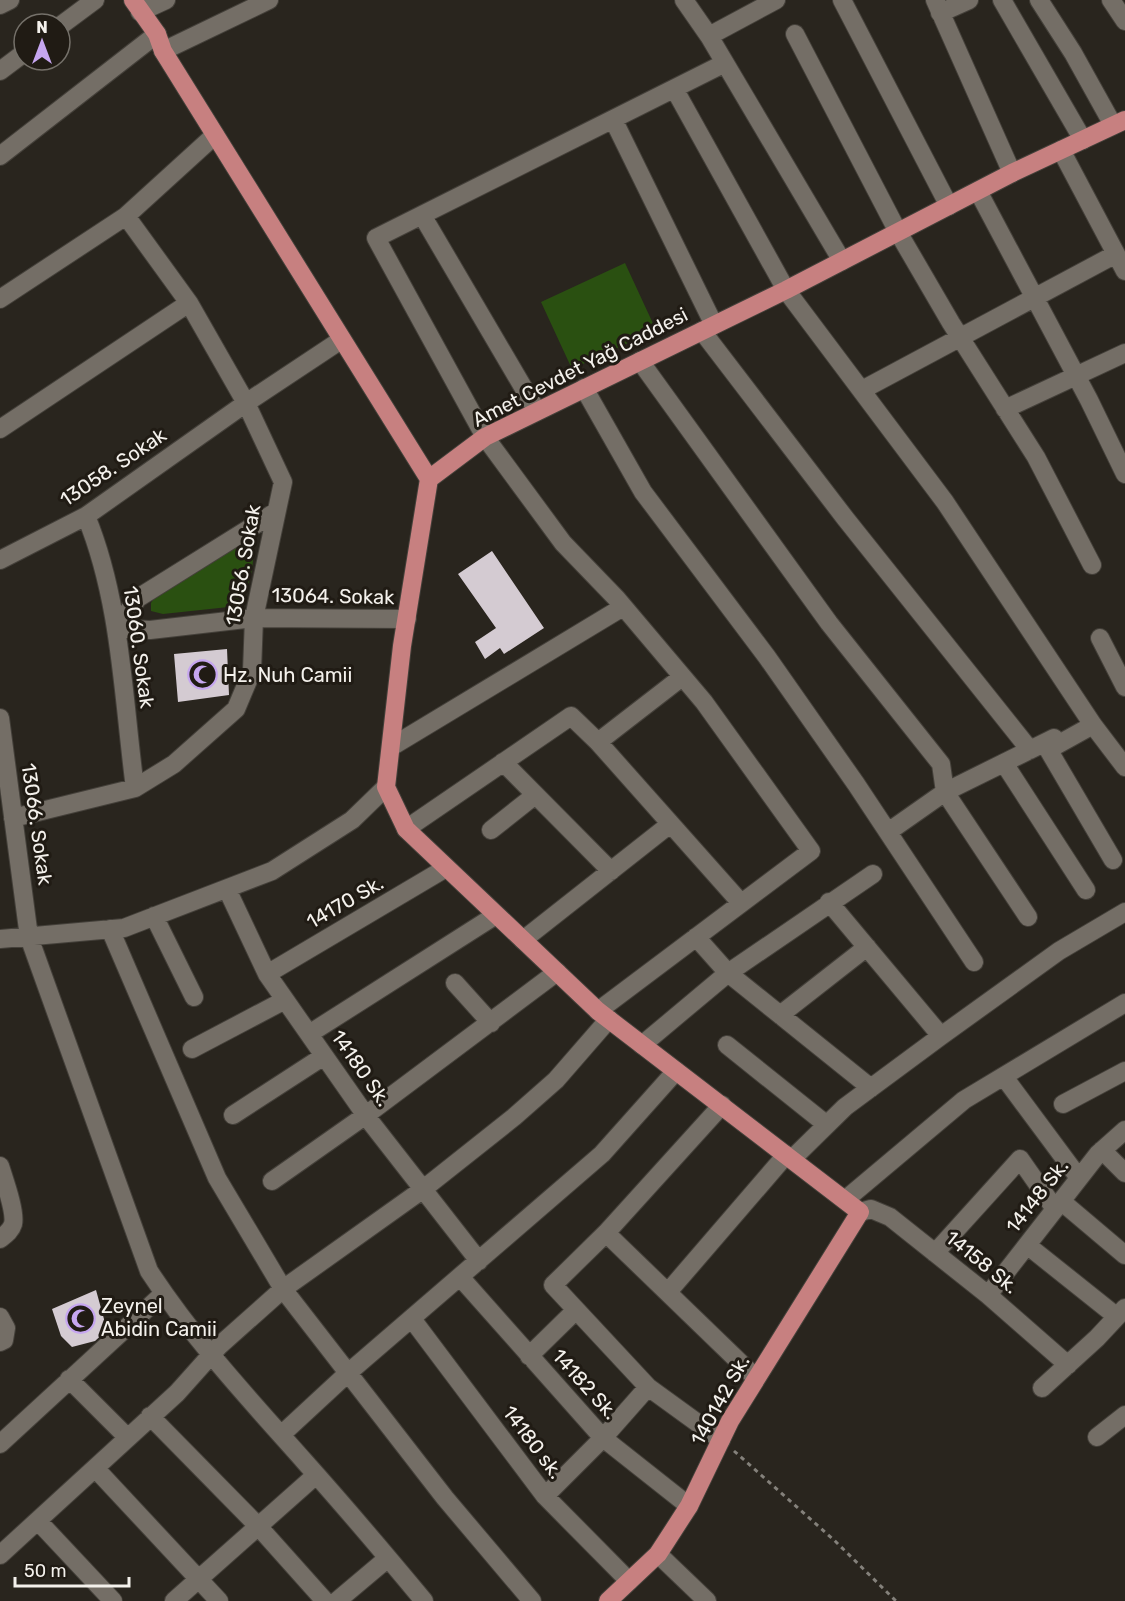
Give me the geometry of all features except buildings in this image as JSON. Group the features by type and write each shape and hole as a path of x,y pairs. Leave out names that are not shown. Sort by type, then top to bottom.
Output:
{"main road":[{"path":"136,6 429,479 407,619 386,788 406,829 604,1015 860,1212"},
{"name":"Amet Cevdet Yağ Caddesi","path":"429,479 485,437 786,290 1012,173 1119,123"},
{"name":"140142 Sk.","path":"608,1601 658,1554 689,1506 730,1421 860,1212"}],"street":[{"path":"0,5 10,0"},
{"path":"72,17 95,0"},
{"path":"136,6 166,0"},
{"path":"0,156 160,42 269,0"},
{"path":"684,0 709,36 842,261"},
{"path":"709,36 776,0"},
{"path":"842,0 949,206"},
{"path":"969,0 937,6 1012,173"},
{"path":"1002,0 1083,140"},
{"path":"1039,0 1119,123"},
{"path":"1111,0 1125,21"},
{"path":"795,34 898,232 959,337 1036,457 1092,565"},
{"path":"1,1553 177,1394 210,1356 283,1289 422,1190 556,1080 604,1015 696,937 811,851 704,702 623,607 563,543 485,437 376,238 725,63"},
{"path":"675,90 786,290 945,502 1094,725 1125,767"},
{"path":"613,119 708,328 852,526 1038,747 1113,861"},
{"path":"0,299 126,216 215,135"},
{"path":"1061,150 1125,271"},
{"path":"978,191 1076,375 1125,474"},
{"path":"422,214 537,411"},
{"name":"13056. Sokak","path":"13,818 135,788 174,764 236,709 252,671 254,618 274,513 283,482 246,403 189,303 126,216"},
{"path":"862,390 1116,254"},
{"path":"0,429 189,303"},
{"name":"13058. Sokak","path":"0,560 86,516 246,403 341,340"},
{"path":"1005,409 1125,353"},
{"path":"640,361 829,623 941,764 945,792 1028,917"},
{"path":"584,388 643,492 767,657 888,832 974,962"},
{"path":"116,628 138,598 274,513"},
{"name":"13060. Sokak","path":"86,516 100,550 116,628 135,788"},
{"path":"392,747 623,607"},
{"name":"13064. Sokak","path":"116,628 150,630 254,618 407,619"},
{"path":"1100,638 1125,687"},
{"path":"598,742 682,676"},
{"path":"406,829 571,716 598,742 669,825 741,903"},
{"name":"13066. Sokak","path":"0,718 29,937 149,1271 210,1356 424,1601"},
{"path":"888,832 945,792 1054,738 1057,746 1094,725"},
{"path":"503,762 534,796 611,871"},
{"path":"1004,763 1086,890"},
{"path":"0,939 124,928 227,889 272,871 317,843 352,820 386,788"},
{"path":"491,830 534,796"},
{"path":"523,940 669,825"},
{"name":"14170 Sk.","path":"267,974 446,868"},
{"path":"642,1045 728,974 829,902 873,874"},
{"name":"14180 Sk.","path":"227,889 267,974 366,1115 479,1261"},
{"path":"829,902 941,1036"},
{"path":"668,1292 789,1157 871,1088 1059,951 1125,912"},
{"path":"309,1034 496,915"},
{"path":"154,916 194,997"},
{"path":"110,929 217,1178 283,1289 445,1497 531,1601"},
{"path":"696,937 728,974 871,1088"},
{"path":"780,1015 867,948"},
{"path":"272,1180 366,1115 557,972"},
{"path":"455,983 491,1023"},
{"path":"192,1049 285,1000"},
{"path":"845,1200 964,1100 1125,1003"},
{"path":"727,1045 827,1125"},
{"path":"233,1115 324,1056"},
{"path":"281,1435 348,1373 461,1278 602,1154 676,1071"},
{"path":"1063,1104 1125,1071"},
{"path":"1004,1077 1079,1179"},
{"path":"721,1440 648,1387 553,1285 606,1233 722,1106"},
{"name":"14148 Sk.","path":"988,1295 1102,1150 1125,1130"},
{"path":"1102,1150 1125,1173"},
{"path":"935,1253 1020,1159 1058,1205 1125,1255"},
{"path":"0,1166 13,1224 9,1233 0,1239"},
{"name":"14158 Sk.","path":"860,1212 871,1209 890,1217 988,1295 1068,1365"},
{"path":"606,1233 756,1378"},
{"path":"1027,1245 1120,1312 1042,1388"},
{"name":"14182 Sk.","path":"461,1278 603,1438 689,1506"},
{"path":"0,1444 164,1293"},
{"path":"529,1356 575,1311"},
{"path":"0,1317 6,1328 4,1340 0,1342"},
{"name":"14180 sk.","path":"412,1319 545,1496 629,1581"},
{"path":"69,1379 127,1437"},
{"path":"545,1496 603,1438 648,1387"},
{"path":"1096,1437 1125,1415"},
{"path":"150,1416 258,1526 325,1601"},
{"path":"95,1468 219,1601"},
{"path":"174,1601 316,1475"},
{"path":"38,1521 113,1601"},
{"path":"658,1554 707,1601"},
{"path":"337,1601 388,1558"}],"path":[{"path":"721,1440 834,1540 896,1601"}],"green space":[{"path":"625,263 656,330 572,369 541,302"},
{"path":"252,537 251,572 238,606 163,614 151,611 151,603 156,595"}],"place":[{"name":"Hz. Nuh Camii","path":"202,675"},
{"name":"Zeynel Abidin Camii","path":"80,1318"}]}
